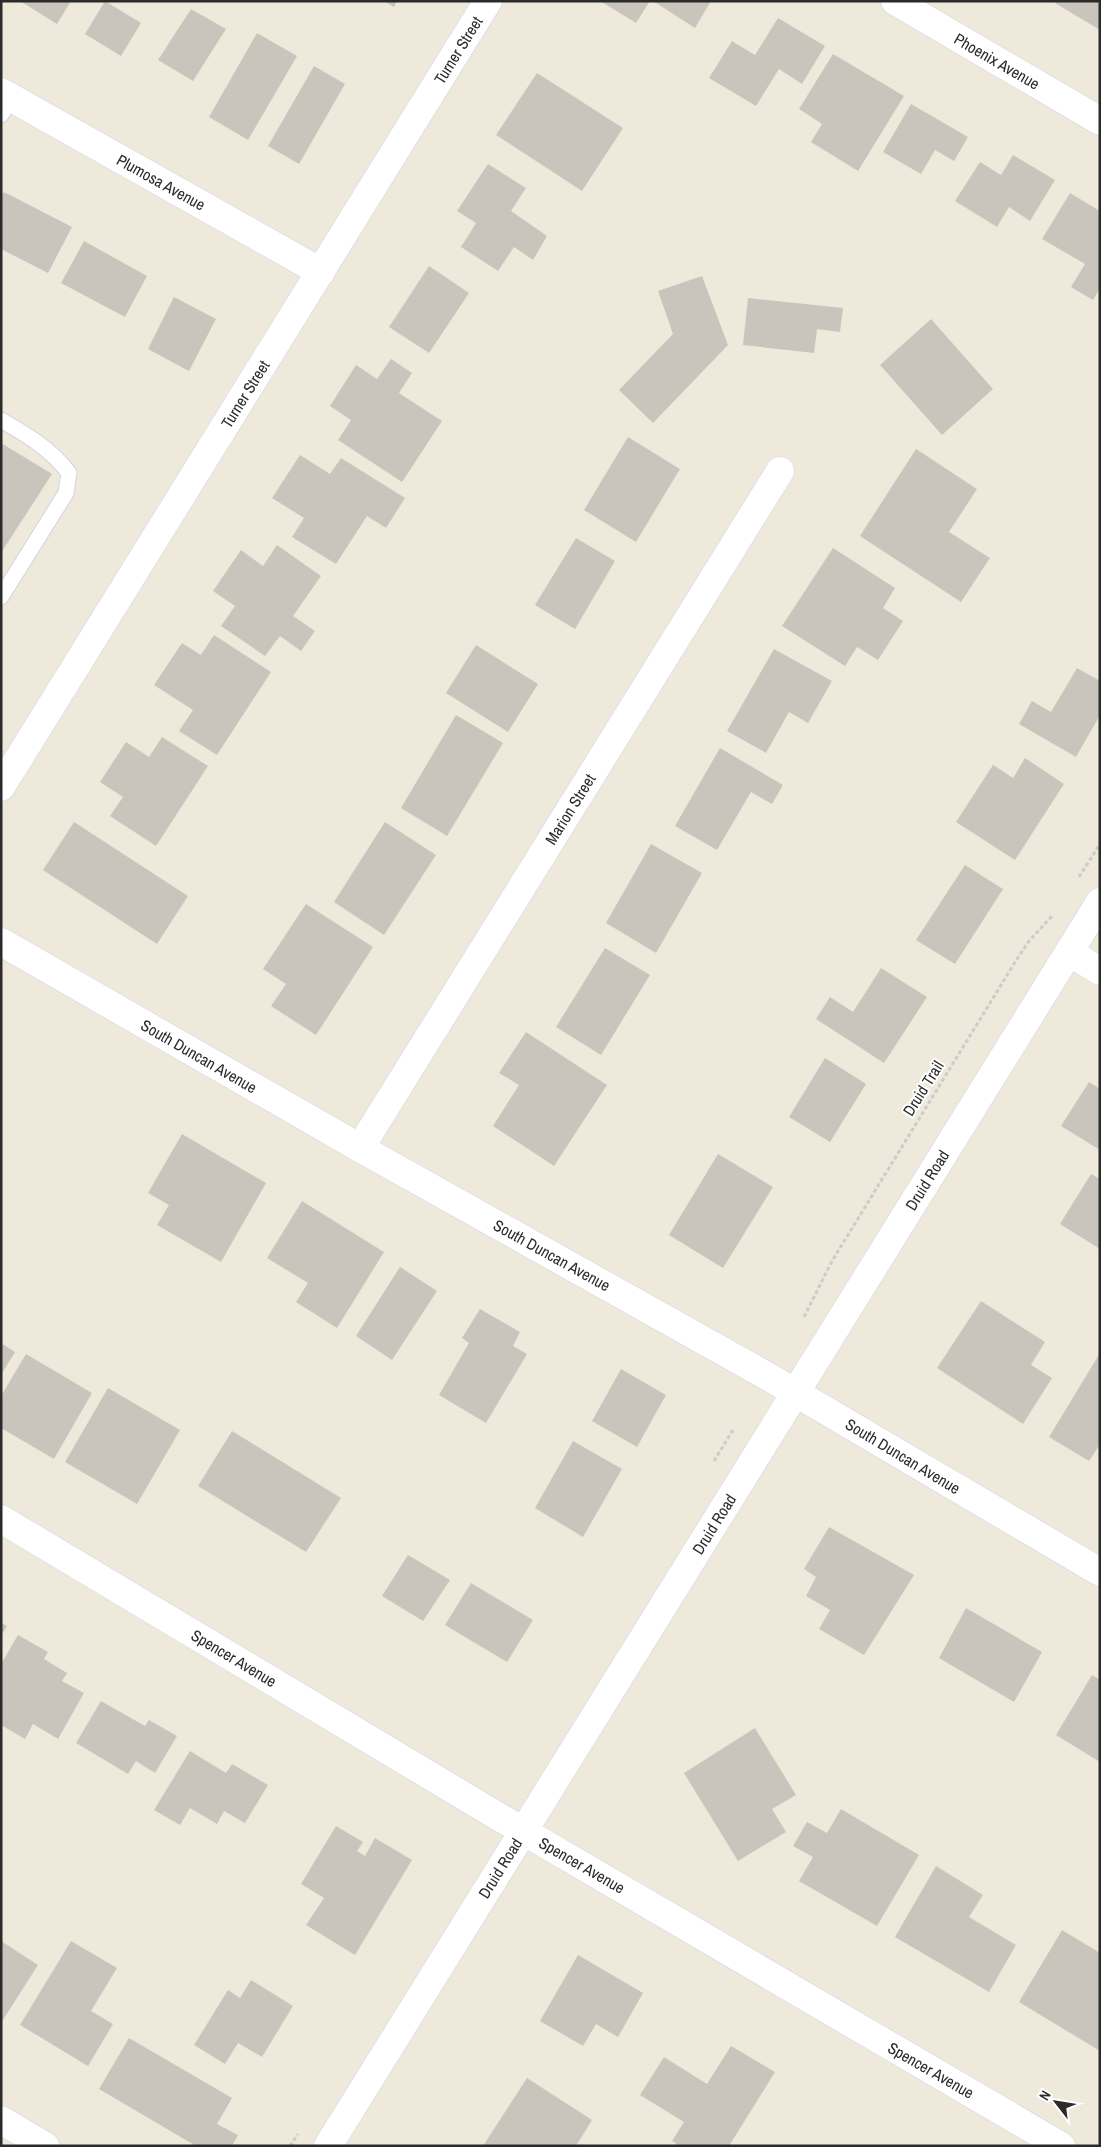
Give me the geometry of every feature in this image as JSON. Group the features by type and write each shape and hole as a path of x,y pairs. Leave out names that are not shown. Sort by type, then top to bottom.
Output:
{"street":[{"name":"Turner Street","path":"1,787 488,1"},
{"name":"Phoenix Avenue","path":"895,1 1100,121"},
{"name":"Plumosa Avenue","path":"5,102 321,272"},
{"name":"Marion Street","path":"360,1148 780,471"},
{"name":"Druid Road","path":"328,2146 1100,902"},
{"name":"South Duncan Avenue","path":"1,942 360,1148 795,1392 1100,1572"},
{"path":"1069,952 1100,971"},
{"name":"Spencer Avenue","path":"1,1519 524,1831 1061,2146"},
{"path":"1,2120 45,2146"}],"lane":[{"path":"1,420 34,438 59,459 69,473 66,493 1,597"}],"path":[{"path":"1076,882 1100,844"},
{"name":"Druid Trail","path":"801,1322 819,1283 832,1261 1017,959 1029,941 1057,911"}],"building":[{"path":"20,1 71,1 57,24"},
{"path":"105,1 141,23 121,56 85,34"},
{"path":"384,1 397,1 394,7"},
{"path":"600,1 650,1 636,23"},
{"path":"653,1 711,1 695,28"},
{"path":"1056,1 1100,1 1100,30 1055,3"},
{"path":"191,9 226,29 193,81 158,60"},
{"path":"778,18 825,46 802,84 779,69 756,106 709,78 732,41 755,55"},
{"path":"257,33 297,56 248,140 209,117"},
{"path":"833,54 904,96 858,171 811,142 822,124 799,109"},
{"path":"314,66 345,84 299,164 268,146"},
{"path":"537,73 623,128 582,191 496,135"},
{"path":"911,104 968,137 954,161 935,150 921,174 883,152"},
{"path":"1013,155 1055,180 1030,221 1009,207 997,227 955,201 980,162 1001,175"},
{"path":"488,164 526,188 511,211 547,236 533,260 514,247 498,271 461,247 476,223 457,211"},
{"path":"4,192 72,227 48,273 1,249 1,196"},
{"path":"1070,193 1100,211 1100,288 1093,300 1071,287 1085,264 1042,239"},
{"path":"84,241 147,276 125,317 61,283"},
{"path":"429,266 469,293 429,353 389,327"},
{"path":"702,276 728,345 653,423 619,390 673,334 658,291"},
{"path":"174,297 216,319 189,371 148,349"},
{"path":"748,298 843,308 840,332 817,329 814,353 743,345"},
{"path":"931,319 993,389 942,435 880,365"},
{"path":"391,359 412,373 399,393 442,421 402,482 338,440 351,420 330,406 356,365 377,379"},
{"path":"628,437 680,469 636,542 584,510"},
{"path":"1,443 52,474 1,553"},
{"path":"916,449 977,489 949,532 990,558 961,602 860,536"},
{"path":"300,455 330,474 341,458 405,498 386,528 367,516 336,564 292,537 304,518 272,498"},
{"path":"576,538 615,561 575,629 535,605"},
{"path":"277,545 321,576 293,616 315,631 301,651 280,636 265,656 221,626 235,606 213,591 241,550 263,566"},
{"path":"833,548 895,588 883,608 903,621 878,660 857,647 845,666 782,626"},
{"path":"214,635 271,672 217,755 179,731 193,710 154,685 182,643 201,655"},
{"path":"476,645 538,684 508,732 446,693"},
{"path":"774,649 832,681 808,723 789,712 766,753 727,731"},
{"path":"1077,668 1100,681 1100,715 1076,757 1019,724 1032,701 1051,712"},
{"path":"456,715 503,743 447,836 401,808"},
{"path":"162,737 208,766 156,846 110,816 123,797 100,782 126,742 149,757"},
{"path":"720,748 783,785 772,804 751,792 717,850 675,826"},
{"path":"1025,758 1064,784 1015,860 956,822 993,765 1013,778"},
{"path":"74,822 188,896 157,944 43,870"},
{"path":"385,822 436,855 384,935 334,902"},
{"path":"651,844 702,873 656,953 606,923"},
{"path":"965,865 1003,889 955,964 916,940"},
{"path":"306,904 373,947 316,1035 271,1006 286,984 263,969"},
{"path":"605,948 650,975 601,1055 556,1027"},
{"path":"881,968 927,997 884,1063 816,1019 830,997 853,1012"},
{"path":"526,1032 607,1085 554,1166 493,1126 519,1085 499,1073"},
{"path":"825,1058 866,1084 830,1142 789,1117"},
{"path":"1089,1082 1100,1089 1100,1150 1061,1126"},
{"path":"182,1134 266,1183 221,1262 157,1225 169,1205 148,1193"},
{"path":"718,1154 773,1187 723,1268 669,1235"},
{"path":"1091,1174 1100,1179 1100,1249 1060,1224"},
{"path":"302,1201 384,1252 337,1328 296,1302 308,1283 267,1258"},
{"path":"400,1267 437,1291 392,1360 356,1336"},
{"path":"981,1301 1045,1342 1031,1365 1052,1378 1023,1424 937,1368"},
{"path":"480,1309 520,1332 513,1346 527,1354 486,1423 439,1395 469,1343 462,1338"},
{"path":"1,1343 15,1352 1,1375"},
{"path":"1100,1353 1100,1444 1089,1461 1049,1437"},
{"path":"26,1354 92,1393 54,1459 1,1428 1,1396"},
{"path":"621,1369 666,1395 637,1447 592,1421"},
{"path":"108,1388 180,1430 137,1504 65,1462"},
{"path":"232,1431 341,1498 306,1552 198,1486"},
{"path":"573,1441 622,1469 583,1537 535,1508"},
{"path":"829,1527 914,1575 864,1655 819,1629 830,1610 806,1596 816,1577 804,1569"},
{"path":"408,1555 450,1580 423,1621 382,1596"},
{"path":"471,1583 533,1620 507,1662 445,1625"},
{"path":"966,1608 1042,1652 1014,1702 939,1658"},
{"path":"1,1623 7,1626 1,1636"},
{"path":"18,1635 48,1652 44,1659 67,1673 62,1681 84,1693 58,1739 33,1724 25,1739 1,1725 1,1664"},
{"path":"1092,1675 1100,1680 1100,1762 1056,1735"},
{"path":"101,1701 145,1726 149,1720 177,1736 155,1773 136,1761 128,1774 76,1743"},
{"path":"755,1728 796,1795 772,1809 786,1832 738,1861 684,1773"},
{"path":"190,1751 226,1773 232,1764 268,1785 245,1823 224,1811 217,1824 190,1808 180,1825 154,1810"},
{"path":"841,1809 919,1855 877,1926 799,1881 813,1857 793,1846 807,1822 827,1833"},
{"path":"336,1826 363,1842 357,1851 365,1856 375,1838 412,1860 355,1955 306,1925 324,1898 301,1884"},
{"path":"936,1866 983,1895 969,1917 1016,1945 989,1992 895,1937"},
{"path":"1062,1930 1100,1953 1100,2051 1019,2002"},
{"path":"1,1941 38,1965 1,2023"},
{"path":"71,1941 117,1968 91,2011 113,2024 88,2066 20,2025"},
{"path":"578,1955 643,1993 618,2037 596,2024 583,2046 540,2021"},
{"path":"251,1980 293,2006 262,2057 238,2043 225,2064 194,2045 228,1990 240,1998"},
{"path":"129,2038 232,2098 217,2124 238,2135 232,2146 196,2146 99,2089"},
{"path":"731,2046 775,2072 729,2146 680,2146 672,2141 684,2122 640,2095 664,2057 707,2084"},
{"path":"527,2078 592,2120 576,2146 483,2146"}]}
